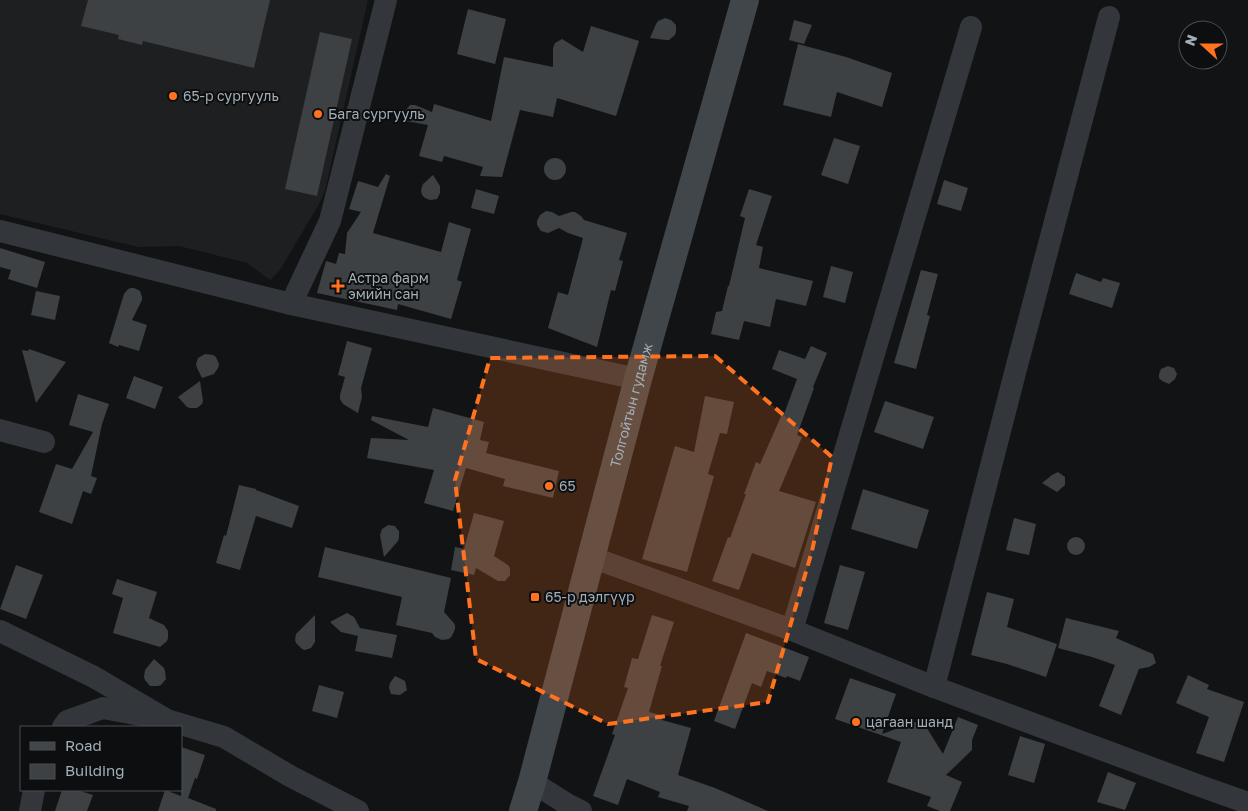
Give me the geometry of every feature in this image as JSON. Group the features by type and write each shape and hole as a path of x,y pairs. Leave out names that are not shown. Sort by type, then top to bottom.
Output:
{"main road":[{"name":"Толгойтын гудамж","path":"523,811 638,379 745,0"}],"street":[{"path":"291,304 330,221 386,0"},
{"path":"934,687 1110,17"},
{"path":"792,630 971,27"},
{"path":"0,231 291,304 638,379"},
{"path":"0,430 44,442"},
{"path":"591,558 792,630 934,687 1248,803"},
{"path":"0,631 94,677 167,720"},
{"path":"64,726 68,721 103,708 167,720 224,737 290,776 358,811"},
{"path":"532,782 581,811"},
{"path":"30,811 34,791"}],"highlighted area":[{"path":"715,356 832,457 812,551 768,702 608,724 476,659 455,480 490,358"}],"shaded area":[{"name":"65-р сургууль","path":"0,0 368,0 325,191 280,270 270,280 247,263 179,246 138,247 0,214"}],"building":[{"path":"88,0 270,0 254,68 143,41 142,45 118,39 119,35 81,26"},
{"path":"468,9 506,19 495,64 457,54"},
{"path":"665,18 671,20 676,25 675,35 669,40 650,38 658,21"},
{"path":"794,20 812,25 804,44 789,40"},
{"path":"591,26 639,41 616,116 557,98 553,117 520,110 502,177 480,176 483,167 444,156 442,162 419,156 428,125 406,121 404,112 410,105 415,105 432,112 434,104 491,121 504,57 553,67 553,48 555,43 562,39 583,52"},
{"name":"Бага сургууль","path":"320,32 352,39 317,196 285,189"},
{"path":"798,44 846,57 892,73 882,107 837,92 831,117 783,105"},
{"path":"834,138 860,146 848,184 821,175"},
{"path":"555,158 563,161 566,169 563,177 555,180 547,177 544,169 547,161"},
{"path":"386,174 390,176 373,233 441,252 449,222 471,229 457,280 462,282 451,319 398,304 397,310 317,293 326,261 336,264 339,253 345,254 347,233 361,212 349,209 358,181 378,187"},
{"path":"433,175 440,186 440,193 437,199 430,200 422,195 421,190 423,184"},
{"path":"944,180 968,188 961,211 937,204"},
{"path":"476,189 499,196 494,214 471,208"},
{"path":"749,189 772,196 756,245 763,247 759,268 813,281 806,306 776,299 770,327 744,321 739,340 711,334 716,312 722,311 729,286 745,218 740,216"},
{"path":"546,211 559,216 575,212 584,220 627,233 619,260 623,261 615,291 611,290 597,347 548,328 558,292 568,295 583,238 559,228 548,233 541,231 537,221 540,215"},
{"path":"0,248 45,262 37,288 8,279 11,270 0,267"},
{"path":"831,266 853,272 845,303 823,297"},
{"path":"921,270 938,274 927,315 930,316 916,369 894,363"},
{"path":"1076,273 1101,282 1103,278 1120,283 1112,308 1069,294"},
{"path":"131,288 140,291 142,297 132,320 147,325 139,351 119,345 118,347 109,343 124,294"},
{"path":"36,291 60,296 55,320 31,315"},
{"path":"347,341 372,348 361,388 362,397 358,413 343,404 340,399 345,377 338,375"},
{"path":"811,346 827,353 797,435 802,437 779,491 816,502 795,568 752,553 739,590 712,581 728,537 730,538 756,462 760,464 782,414 784,414 797,379 772,369 779,350 805,359"},
{"path":"29,349 66,362 36,403 22,350 28,351"},
{"path":"205,354 216,357 219,364 214,374 202,378 196,364 198,358"},
{"path":"1168,366 1174,368 1177,374 1175,379 1169,384 1159,378 1161,369"},
{"path":"134,376 163,387 155,409 126,398"},
{"path":"200,381 202,404 197,408 187,407 178,397"},
{"path":"78,394 109,404 102,424 91,476 97,478 91,494 83,491 72,524 39,512 56,464 72,469 93,432 69,425"},
{"path":"705,396 734,402 727,434 720,433 708,474 714,476 687,572 642,559 675,446 694,452"},
{"path":"885,401 934,417 923,449 874,432"},
{"path":"433,408 484,422 480,440 489,442 486,453 559,471 553,498 503,486 505,479 466,468 453,511 424,503 434,470 367,458 371,438 409,440 371,420 372,416 428,427"},
{"path":"1058,472 1065,477 1065,485 1057,492 1042,483"},
{"path":"239,485 256,489 299,506 292,528 256,516 240,570 216,563 224,535 226,536"},
{"path":"863,489 929,510 917,549 851,529"},
{"path":"474,513 504,521 494,556 510,568 510,575 505,581 498,581 476,568 474,575 451,570 455,547 464,549"},
{"path":"1014,518 1036,524 1029,555 1006,550"},
{"path":"388,525 395,526 399,531 399,538 384,557 380,535 382,529"},
{"path":"1076,537 1082,540 1085,546 1082,552 1076,555 1070,552 1067,546 1070,540"},
{"path":"325,547 451,578 444,612 455,625 452,636 449,639 442,640 435,637 432,633 396,625 402,597 318,577"},
{"path":"16,565 43,575 26,619 0,609"},
{"path":"840,565 865,572 848,630 824,623"},
{"path":"117,579 157,592 149,618 164,625 168,631 167,641 160,647 113,633 123,598 112,594"},
{"path":"987,592 1014,599 1007,627 1057,644 1046,677 971,655"},
{"path":"347,613 354,617 360,628 397,635 392,658 355,651 358,636 341,632 330,622"},
{"path":"315,615 315,642 311,648 302,649 296,643 296,634"},
{"path":"652,615 674,622 660,666 662,666 649,712 664,716 662,720 691,728 678,775 715,788 768,811 687,811 689,806 658,797 660,792 627,779 618,805 593,796 615,735 612,734 628,688 624,687 632,658 638,659"},
{"path":"1066,618 1119,631 1116,638 1153,654 1156,663 1139,669 1121,715 1099,706 1115,665 1058,648"},
{"path":"746,633 809,657 800,681 767,671 761,687 752,683 735,729 714,721"},
{"path":"154,659 164,668 166,679 161,685 150,686 144,677 145,670"},
{"path":"1188,675 1209,685 1207,689 1244,702 1224,762 1196,753 1209,717 1176,703"},
{"path":"395,676 405,681 407,690 400,695 391,694 389,688"},
{"path":"850,678 896,694 882,734 915,722 922,723 943,754 958,717 978,725 972,740 972,750 946,775 962,782 950,811 940,811 927,806 931,797 887,782 901,742 835,719"},
{"path":"319,685 344,692 337,718 312,711"},
{"path":"1020,736 1045,744 1034,783 1008,775"},
{"path":"182,747 205,755 188,798 216,809 216,811 158,811 165,791 181,796"},
{"path":"1108,772 1136,783 1125,810 1097,802"},
{"path":"62,791 80,791 93,795 87,811 55,811"}],"place":[{"name":"65-р сургууль","path":"173,96"},
{"name":"Бага сургууль","path":"318,114"},
{"name":"Астра фарм эмийн сан","path":"338,286"},
{"name":"65","path":"549,486"},
{"name":"65-р дэлгүүр","path":"535,597"},
{"name":"цагаан шанд","path":"856,722"}]}
